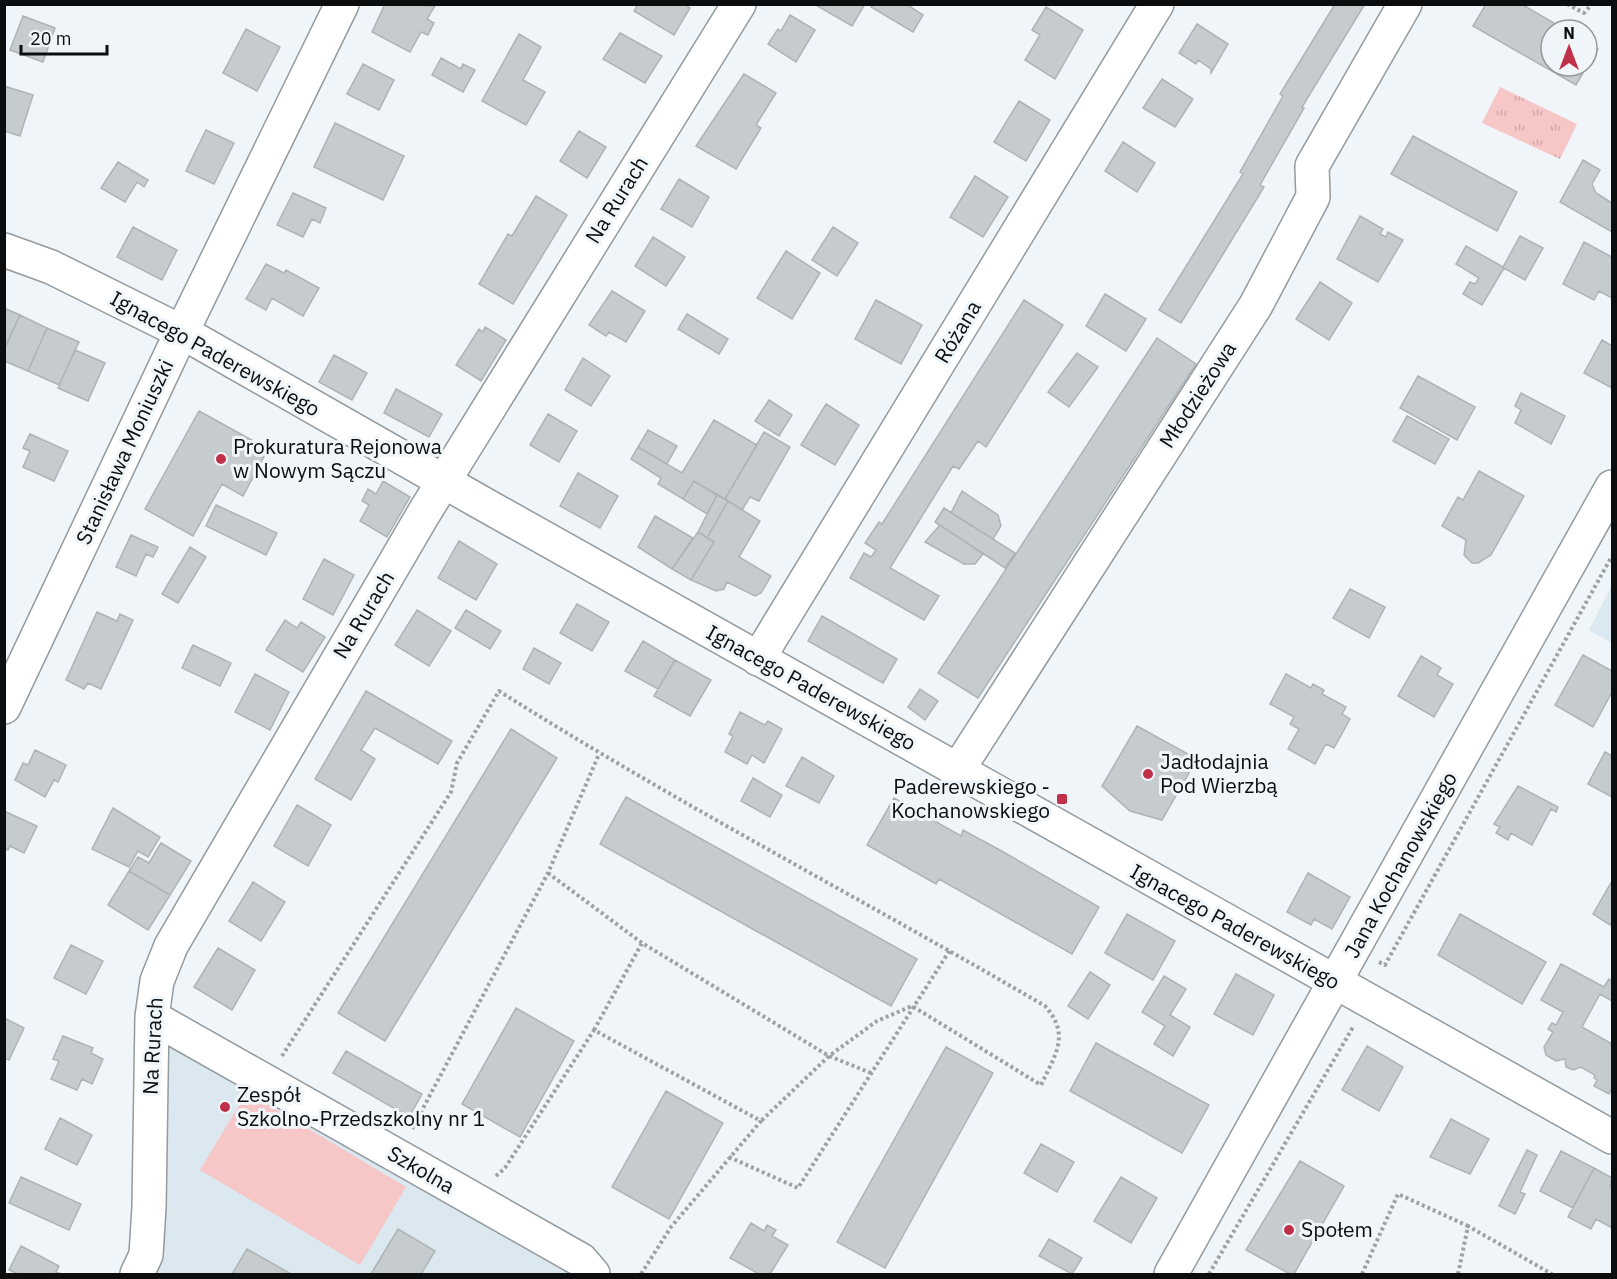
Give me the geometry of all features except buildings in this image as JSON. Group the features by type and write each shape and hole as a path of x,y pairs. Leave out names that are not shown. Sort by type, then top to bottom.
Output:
{"street":[{"name":"Stanisława Moniuszki","path":"4,707 182,332 342,4"},
{"name":"Na Rurach","path":"137,1275 146,1255 149,1207 152,1017 157,981 171,946 528,342 739,4"},
{"name":"Różana","path":"758,659 1157,4"},
{"name":"Młodzieżowa","path":"957,771 1256,305 1313,197 1312,166 1405,4"},
{"name":"Ignacego Paderewskiego","path":"4,250 51,267 182,332 758,659 1612,1137"},
{"name":"Jana Kochanowskiego","path":"1171,1275 1612,487"},
{"name":"Szkolna","path":"152,1017 581,1260 593,1275"}],"path":[{"path":"1567,4 1584,13 1592,4"},
{"path":"266,1082 451,792 457,762 499,691 599,754 950,950 1045,1006 1056,1018 1060,1043 1041,1085 912,1006"},
{"path":"398,1156 548,873 599,754"},
{"path":"548,873 642,943 830,1056 871,1073"},
{"path":"472,1200 505,1168 594,1030 642,943"},
{"path":"729,1157 798,1188 912,1006 950,950"},
{"path":"1209,1275 1368,1001"},
{"path":"641,1275 671,1227 761,1121 830,1056 877,1021 912,1006"},
{"path":"594,1030 761,1121"},
{"path":"1362,1275 1398,1194 1468,1226 1552,1275"},
{"path":"1458,1275 1468,1226"}],"shaded area":[{"path":"1612,585 1612,643 1589,630"},
{"name":"Zespół Szkolno-Przedszkolny nr 1","path":"168,1040 580,1274 155,1274"}],"green space":[{"path":"1500,87 1577,124 1560,159 1482,123"},
{"path":"247,1092 406,1187 360,1265 200,1170"}],"place":[{"name":"Prokuratura Rejonowa w Nowym Sączu","path":"221,459"},
{"name":"Jadłodajnia Pod Wierzbą","path":"1148,774"},
{"name":"Paderewskiego - Kochanowskiego","path":"1062,799"},
{"name":"Zespół Szkolno-Przedszkolny nr 1","path":"225,1107"},
{"name":"Społem","path":"1289,1230"}]}
